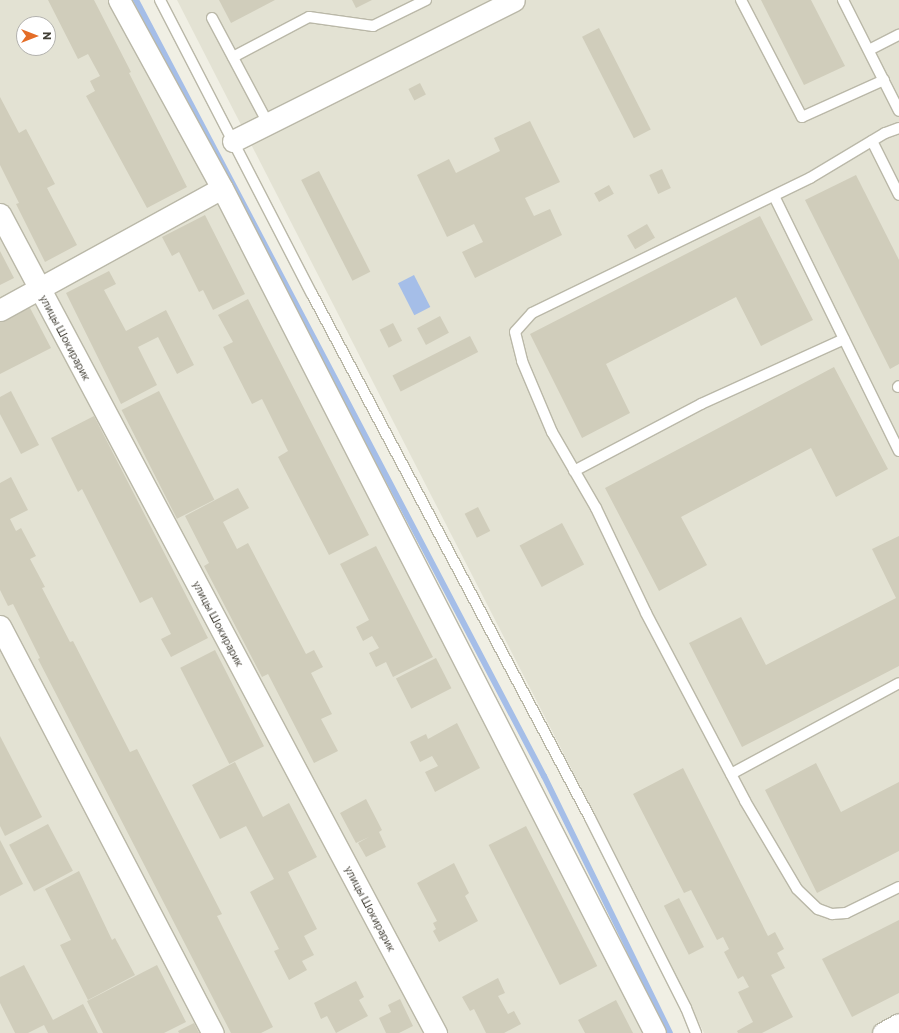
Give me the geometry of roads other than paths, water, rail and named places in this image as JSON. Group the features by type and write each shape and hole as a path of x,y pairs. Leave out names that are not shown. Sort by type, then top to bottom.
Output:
{"street":[{"path":"119,0 222,188 655,1033"},
{"path":"233,141 269,125 514,0"},
{"path":"0,310 222,188"},
{"name":"улицы Шокирарик","path":"0,214 436,1033"},
{"path":"0,626 213,1033"},
{"path":"883,1033 899,1024"}],"lane":[{"path":"160,0 590,818 686,1008 696,1033"},
{"path":"233,57 309,17 373,26 426,0"},
{"path":"741,0 802,117 884,80"},
{"path":"843,0 899,111"},
{"path":"212,18 269,125"},
{"path":"869,50 899,35"},
{"path":"899,128 872,141 845,159 774,196 650,254 532,313 515,332 522,361 552,432 596,508 646,613 731,774 797,889 818,909 832,914 846,912 899,887"},
{"path":"872,141 899,195"},
{"path":"774,196 899,451"},
{"path":"574,471 701,404 844,339"},
{"path":"731,774 899,683"}],"water":[{"path":"414,275 430,307 414,315 398,283"}],"waterway":[{"path":"136,0 544,776 670,1033"}]}
